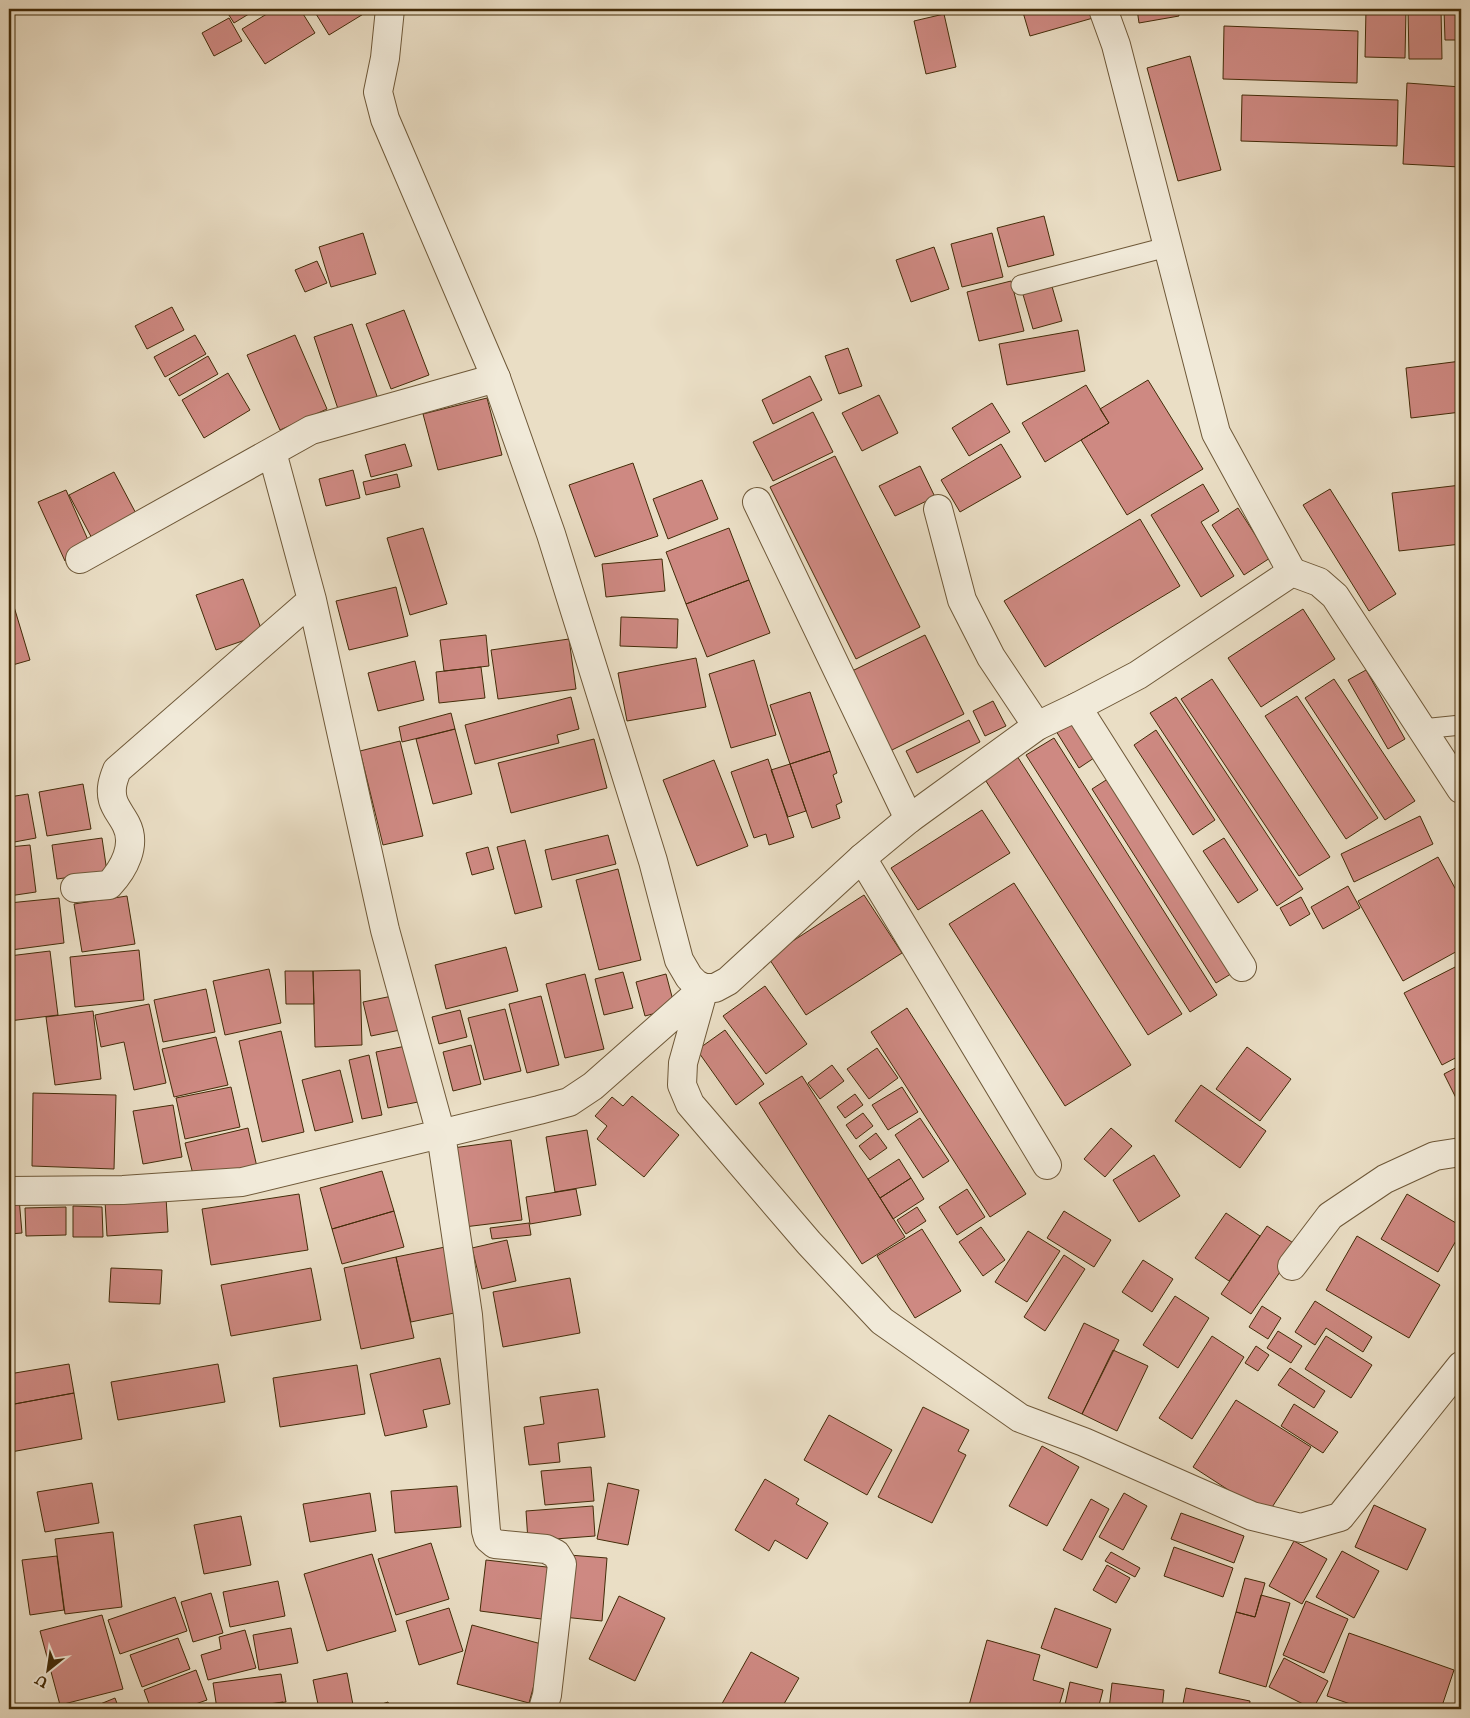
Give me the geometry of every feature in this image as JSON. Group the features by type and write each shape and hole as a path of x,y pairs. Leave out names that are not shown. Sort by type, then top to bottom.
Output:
{"street":[{"path":"390,9 385,58 378,92 385,119 496,378 554,543 653,861 679,960 696,984 704,988 715,988 728,981 862,858 909,819 1037,726 1138,675 1292,572"},
{"path":"1103,9 1116,45 1216,433 1292,572 1319,582 1335,596 1461,789"},
{"path":"80,559 311,430 496,378"},
{"path":"272,452 312,600 384,930 441,1134 468,1315 486,1531 488,1538 494,1544 546,1549 556,1554 562,1564 547,1695 542,1709"},
{"path":"757,502 909,819"},
{"path":"938,509 962,600 991,657 1037,726"},
{"path":"75,888 109,885 119,874 128,856 130,842 128,826 113,801 112,784 117,770 312,600"},
{"path":"1077,707 1242,967"},
{"path":"862,858 1047,1165"},
{"path":"9,1191 123,1190 242,1182 569,1102 593,1086 704,988"},
{"path":"704,988 682,1063 682,1085 690,1104 809,1243 882,1321 1020,1418 1084,1442 1252,1516 1301,1528 1340,1517 1461,1366"},
{"path":"1292,1266 1330,1216 1385,1179 1435,1156 1461,1152"}],"lane":[{"path":"1021,285 1168,247"},
{"path":"1422,728 1461,725"}],"building":[{"path":"225,9 257,9 234,23"},
{"path":"275,9 300,9 315,33 265,64 242,29"},
{"path":"313,9 363,9 365,13 329,35"},
{"path":"1022,9 1090,9 1093,18 1030,36"},
{"path":"1137,9 1178,9 1179,16 1139,23"},
{"path":"1366,9 1406,9 1405,58 1365,57"},
{"path":"1408,9 1441,9 1442,59 1409,59"},
{"path":"1444,9 1461,9 1461,40 1445,40"},
{"path":"944,14 956,67 926,74 914,21"},
{"path":"229,18 242,41 214,56 202,33"},
{"path":"1224,26 1358,31 1357,83 1223,79"},
{"path":"1190,56 1221,170 1178,181 1147,68"},
{"path":"1407,83 1461,87 1460,167 1403,164"},
{"path":"1242,95 1398,100 1397,146 1241,141"},
{"path":"1044,216 1054,255 1008,267 997,228"},
{"path":"363,233 376,274 331,287 319,247"},
{"path":"992,233 1003,277 962,287 951,244"},
{"path":"934,247 949,289 911,302 896,260"},
{"path":"317,261 327,283 305,292 295,270"},
{"path":"1011,281 1024,331 979,341 967,292"},
{"path":"1051,283 1062,321 1033,329 1022,291"},
{"path":"172,307 184,330 147,349 135,326"},
{"path":"404,310 429,375 391,389 366,324"},
{"path":"352,324 378,399 339,412 314,337"},
{"path":"1078,330 1085,371 1007,385 999,344"},
{"path":"195,335 206,354 165,377 154,357"},
{"path":"295,335 327,409 280,430 247,355"},
{"path":"848,348 862,386 839,394 825,356"},
{"path":"208,356 218,374 179,396 169,379"},
{"path":"1461,361 1461,412 1411,418 1406,368"},
{"path":"228,373 250,410 204,438 182,400"},
{"path":"810,376 822,400 773,424 762,400"},
{"path":"1148,380 1203,469 1127,515 1081,440 1109,423 1100,409"},
{"path":"1086,385 1109,423 1045,462 1022,423"},
{"path":"879,395 898,433 862,451 842,413"},
{"path":"487,398 502,455 438,470 423,414"},
{"path":"992,403 1010,432 969,456 952,428"},
{"path":"813,412 833,452 773,481 753,442"},
{"path":"405,444 412,466 371,477 365,455"},
{"path":"1001,444 1021,477 960,512 941,480"},
{"path":"835,456 920,627 856,659 770,487"},
{"path":"633,463 658,536 595,557 569,485"},
{"path":"920,466 935,497 895,516 879,486"},
{"path":"353,470 360,498 326,506 319,479"},
{"path":"114,472 140,521 95,544 69,495"},
{"path":"397,474 400,487 366,495 363,482"},
{"path":"702,480 718,519 668,539 653,499"},
{"path":"1203,484 1219,511 1201,522 1234,576 1201,597 1151,515"},
{"path":"1461,485 1461,544 1399,551 1392,493"},
{"path":"1330,489 1396,594 1369,611 1303,505"},
{"path":"66,490 92,549 65,561 38,502"},
{"path":"1238,508 1270,558 1244,575 1212,525"},
{"path":"1140,519 1180,586 1045,667 1004,601"},
{"path":"423,528 447,604 410,615 387,538"},
{"path":"729,528 749,580 686,604 666,552"},
{"path":"662,559 665,591 606,597 602,564"},
{"path":"243,579 263,634 216,650 196,595"},
{"path":"749,580 770,633 707,657 686,604"},
{"path":"396,587 408,636 349,650 336,601"},
{"path":"9,590 30,660 9,666"},
{"path":"1303,609 1335,659 1261,707 1228,658"},
{"path":"621,617 678,619 677,648 620,646"},
{"path":"486,635 489,666 444,671 440,640"},
{"path":"925,635 964,714 886,753 846,674"},
{"path":"569,639 576,689 498,699 491,650"},
{"path":"696,658 706,707 627,721 618,673"},
{"path":"754,660 776,735 731,748 709,674"},
{"path":"415,661 424,700 378,711 368,673"},
{"path":"481,667 485,698 439,703 436,672"},
{"path":"1366,670 1405,739 1388,749 1348,680"},
{"path":"1212,679 1330,857 1299,876 1181,699"},
{"path":"1334,679 1415,801 1385,820 1305,698"},
{"path":"810,692 830,751 790,764 770,705"},
{"path":"1297,696 1378,818 1346,839 1265,716"},
{"path":"571,697 579,729 557,735 559,743 475,764 465,725"},
{"path":"1176,697 1303,889 1277,906 1150,713"},
{"path":"993,701 1006,726 985,736 973,711"},
{"path":"451,713 455,729 402,742 399,727"},
{"path":"1074,719 1097,756 1079,768 1056,731"},
{"path":"969,720 980,742 917,773 906,751"},
{"path":"455,729 472,794 433,804 416,739"},
{"path":"1156,730 1215,820 1193,835 1134,745"},
{"path":"1054,738 1217,995 1190,1012 1026,755"},
{"path":"594,739 607,788 511,813 498,763"},
{"path":"400,741 423,836 383,845 360,751"},
{"path":"830,751 837,773 833,775 842,802 836,805 840,818 812,828 790,764"},
{"path":"1017,756 1182,1014 1148,1035 984,778"},
{"path":"768,759 794,837 769,845 766,834 754,838 731,772"},
{"path":"714,760 748,846 697,866 663,780"},
{"path":"790,764 806,811 788,817 771,770"},
{"path":"1114,775 1239,969 1216,983 1092,789"},
{"path":"83,784 91,829 47,836 39,792"},
{"path":"28,794 36,838 9,843 9,797"},
{"path":"982,810 1010,853 918,910 891,868"},
{"path":"1420,816 1433,844 1354,882 1341,854"},
{"path":"608,835 616,864 552,880 545,850"},
{"path":"102,838 107,872 57,879 52,845"},
{"path":"1224,838 1258,890 1238,903 1203,851"},
{"path":"525,840 542,907 515,914 497,847"},
{"path":"30,845 36,892 9,896 9,847"},
{"path":"488,847 494,869 472,875 466,853"},
{"path":"1438,857 1461,899 1461,949 1403,981 1358,901"},
{"path":"618,869 641,960 599,970 576,880"},
{"path":"1014,883 1131,1065 1065,1106 949,924"},
{"path":"1348,886 1360,908 1323,929 1311,907"},
{"path":"864,895 902,953 806,1015 768,957"},
{"path":"127,896 135,944 82,952 74,904"},
{"path":"1301,897 1310,914 1290,926 1280,908"},
{"path":"59,898 64,943 11,950 9,903"},
{"path":"506,947 518,991 446,1009 435,965"},
{"path":"139,950 144,1000 75,1007 70,957"},
{"path":"50,951 58,1015 9,1021 9,956"},
{"path":"1461,964 1461,1055 1442,1065 1404,993"},
{"path":"269,969 281,1023 225,1035 213,981"},
{"path":"360,970 362,1045 315,1047 313,971"},
{"path":"285,971 313,971 314,1004 286,1004"},
{"path":"623,972 633,1008 604,1015 595,979"},
{"path":"585,974 604,1049 565,1058 546,984"},
{"path":"666,974 675,1008 645,1016 636,982"},
{"path":"765,986 807,1044 766,1074 723,1016"},
{"path":"206,989 215,1032 163,1042 154,1000"},
{"path":"397,995 405,1029 371,1036 363,1002"},
{"path":"541,996 559,1065 527,1073 509,1004"},
{"path":"149,1004 166,1083 134,1090 124,1042 101,1047 95,1015"},
{"path":"907,1008 1026,1194 990,1217 871,1032"},
{"path":"505,1009 521,1071 484,1080 468,1018"},
{"path":"460,1010 467,1037 439,1044 432,1017"},
{"path":"93,1011 101,1079 55,1085 46,1017"},
{"path":"725,1030 764,1084 736,1105 697,1050"},
{"path":"281,1031 304,1132 262,1142 239,1041"},
{"path":"216,1037 228,1085 174,1097 162,1049"},
{"path":"411,1045 423,1101 388,1108 376,1052"},
{"path":"471,1045 481,1084 453,1091 443,1052"},
{"path":"1247,1047 1291,1079 1260,1121 1216,1089"},
{"path":"877,1048 898,1078 869,1099 847,1069"},
{"path":"369,1055 382,1115 362,1119 349,1060"},
{"path":"832,1065 844,1081 820,1099 808,1083"},
{"path":"1461,1065 1461,1108 1444,1074"},
{"path":"340,1070 353,1122 315,1131 302,1080"},
{"path":"802,1076 905,1237 862,1264 759,1103"},
{"path":"1201,1085 1266,1131 1240,1168 1175,1121"},
{"path":"231,1087 240,1127 185,1139 176,1098"},
{"path":"902,1087 918,1112 888,1130 872,1105"},
{"path":"33,1093 116,1095 114,1169 32,1166"},
{"path":"855,1094 863,1105 845,1118 837,1107"},
{"path":"632,1096 679,1135 644,1177 597,1139 607,1126 595,1116 612,1097 623,1106"},
{"path":"173,1105 182,1157 143,1164 133,1111"},
{"path":"863,1113 873,1126 856,1139 846,1125"},
{"path":"920,1118 949,1161 923,1178 895,1135"},
{"path":"248,1128 257,1167 195,1182 185,1143"},
{"path":"1111,1128 1132,1146 1105,1177 1084,1159"},
{"path":"587,1130 596,1185 555,1192 546,1137"},
{"path":"876,1133 887,1148 870,1160 859,1146"},
{"path":"511,1140 522,1220 464,1227 453,1148"},
{"path":"1154,1155 1180,1196 1139,1222 1113,1180"},
{"path":"899,1159 911,1178 880,1198 868,1179"},
{"path":"382,1171 394,1211 332,1229 320,1188"},
{"path":"911,1178 924,1199 893,1219 880,1198"},
{"path":"576,1189 581,1215 530,1224 526,1197"},
{"path":"967,1189 985,1217 957,1235 939,1207"},
{"path":"299,1194 308,1250 211,1265 202,1209"},
{"path":"1407,1194 1461,1226 1461,1232 1438,1272 1381,1239"},
{"path":"166,1197 168,1232 107,1236 105,1201"},
{"path":"19,1198 22,1233 9,1234 9,1199"},
{"path":"73,1206 102,1207 103,1237 73,1237"},
{"path":"66,1207 66,1235 26,1236 25,1208"},
{"path":"917,1207 926,1221 906,1234 897,1220"},
{"path":"394,1211 404,1247 342,1264 332,1229"},
{"path":"1064,1211 1111,1240 1094,1267 1047,1238"},
{"path":"1226,1213 1260,1236 1229,1281 1195,1258"},
{"path":"529,1223 531,1235 492,1239 490,1228"},
{"path":"1267,1226 1298,1246 1251,1314 1221,1294"},
{"path":"981,1227 1005,1260 983,1276 959,1242"},
{"path":"922,1229 961,1291 915,1318 877,1256"},
{"path":"1028,1231 1060,1251 1027,1302 995,1282"},
{"path":"1357,1236 1440,1285 1409,1338 1326,1290"},
{"path":"507,1240 516,1281 482,1289 472,1248"},
{"path":"450,1246 464,1311 411,1322 396,1257"},
{"path":"1064,1255 1085,1269 1045,1331 1024,1317"},
{"path":"396,1257 414,1338 361,1349 344,1268"},
{"path":"1143,1260 1173,1279 1152,1312 1122,1292"},
{"path":"111,1268 162,1270 160,1304 109,1302"},
{"path":"311,1268 321,1320 231,1336 221,1285"},
{"path":"570,1278 580,1333 503,1347 493,1292"},
{"path":"1175,1296 1209,1318 1178,1368 1143,1345"},
{"path":"1315,1301 1372,1337 1363,1352 1326,1328 1315,1345 1295,1332"},
{"path":"1262,1306 1281,1318 1268,1339 1249,1327"},
{"path":"1084,1323 1119,1340 1082,1414 1048,1398"},
{"path":"1278,1331 1302,1346 1291,1363 1267,1348"},
{"path":"1212,1336 1244,1357 1192,1439 1159,1418"},
{"path":"1326,1336 1372,1365 1351,1398 1305,1369"},
{"path":"1256,1346 1269,1355 1258,1371 1245,1363"},
{"path":"1113,1350 1148,1366 1117,1431 1082,1414"},
{"path":"440,1358 450,1404 423,1410 427,1427 385,1436 370,1374"},
{"path":"69,1364 74,1393 9,1405 9,1374"},
{"path":"218,1364 225,1402 118,1420 111,1382"},
{"path":"357,1365 365,1414 280,1427 273,1378"},
{"path":"1290,1368 1325,1391 1314,1408 1278,1385"},
{"path":"598,1389 605,1437 558,1443 560,1462 529,1465 524,1427 544,1424 540,1397"},
{"path":"74,1393 82,1439 11,1452 9,1442 9,1405"},
{"path":"1236,1400 1311,1447 1267,1515 1193,1467"},
{"path":"1294,1404 1338,1432 1323,1453 1281,1426"},
{"path":"923,1407 969,1430 958,1451 966,1455 932,1523 878,1497"},
{"path":"829,1415 892,1450 867,1495 804,1460"},
{"path":"1042,1446 1079,1467 1047,1526 1009,1506"},
{"path":"591,1467 594,1501 545,1505 541,1471"},
{"path":"765,1479 799,1499 796,1504 828,1523 807,1559 775,1540 769,1551 735,1530"},
{"path":"92,1483 99,1523 45,1532 37,1492"},
{"path":"608,1483 639,1490 628,1545 597,1539"},
{"path":"457,1486 461,1527 395,1533 391,1491"},
{"path":"370,1493 376,1531 310,1542 303,1504"},
{"path":"1124,1493 1147,1506 1123,1550 1099,1537"},
{"path":"1091,1499 1109,1509 1082,1560 1063,1550"},
{"path":"1374,1505 1426,1529 1407,1570 1355,1547"},
{"path":"593,1506 595,1536 528,1541 526,1511"},
{"path":"1181,1513 1244,1536 1234,1563 1171,1539"},
{"path":"241,1516 251,1565 204,1574 194,1525"},
{"path":"113,1532 122,1607 65,1614 55,1539"},
{"path":"1294,1541 1327,1559 1302,1604 1269,1586"},
{"path":"431,1543 449,1599 396,1615 378,1559"},
{"path":"1174,1547 1233,1568 1223,1597 1164,1576"},
{"path":"1342,1551 1379,1571 1354,1618 1316,1597"},
{"path":"1111,1552 1140,1568 1135,1577 1105,1561"},
{"path":"372,1554 396,1631 327,1651 304,1574"},
{"path":"569,1555 607,1558 602,1621 563,1617"},
{"path":"57,1556 64,1610 30,1615 22,1560"},
{"path":"486,1560 555,1568 549,1620 480,1611"},
{"path":"1107,1565 1130,1578 1116,1603 1093,1590"},
{"path":"1245,1578 1265,1583 1255,1617 1236,1612"},
{"path":"278,1581 285,1616 230,1627 223,1592"},
{"path":"211,1593 223,1633 193,1642 181,1602"},
{"path":"1261,1595 1290,1603 1266,1687 1219,1673 1236,1612 1255,1617"},
{"path":"619,1596 665,1618 635,1681 589,1659"},
{"path":"175,1597 187,1631 120,1654 108,1620"},
{"path":"1306,1601 1348,1619 1324,1673 1283,1655"},
{"path":"449,1608 463,1651 419,1665 406,1621"},
{"path":"1055,1608 1111,1629 1097,1668 1041,1648"},
{"path":"102,1615 123,1689 60,1705 40,1631"},
{"path":"472,1625 545,1645 529,1703 457,1684"},
{"path":"291,1628 298,1663 259,1670 253,1635"},
{"path":"245,1630 256,1668 208,1680 201,1655 221,1649 219,1637"},
{"path":"1349,1633 1454,1670 1441,1709 1365,1709 1327,1696"},
{"path":"178,1638 190,1669 142,1687 130,1655"},
{"path":"987,1640 1040,1655 1033,1680 1064,1689 1058,1709 968,1709"},
{"path":"751,1652 799,1678 781,1709 719,1709"},
{"path":"1284,1658 1328,1681 1313,1709 1269,1687"},
{"path":"196,1670 207,1700 181,1709 151,1709 144,1690"},
{"path":"347,1673 353,1705 332,1709 319,1709 313,1680"},
{"path":"281,1674 286,1702 233,1709 217,1709 213,1683"},
{"path":"1070,1682 1103,1690 1098,1709 1064,1709"},
{"path":"1112,1683 1164,1690 1162,1709 1109,1709"},
{"path":"1186,1688 1250,1701 1249,1709 1182,1709"},
{"path":"115,1698 119,1709 88,1709"},
{"path":"283,1702 284,1709 233,1709"},
{"path":"388,1702 390,1709 370,1708"}]}
